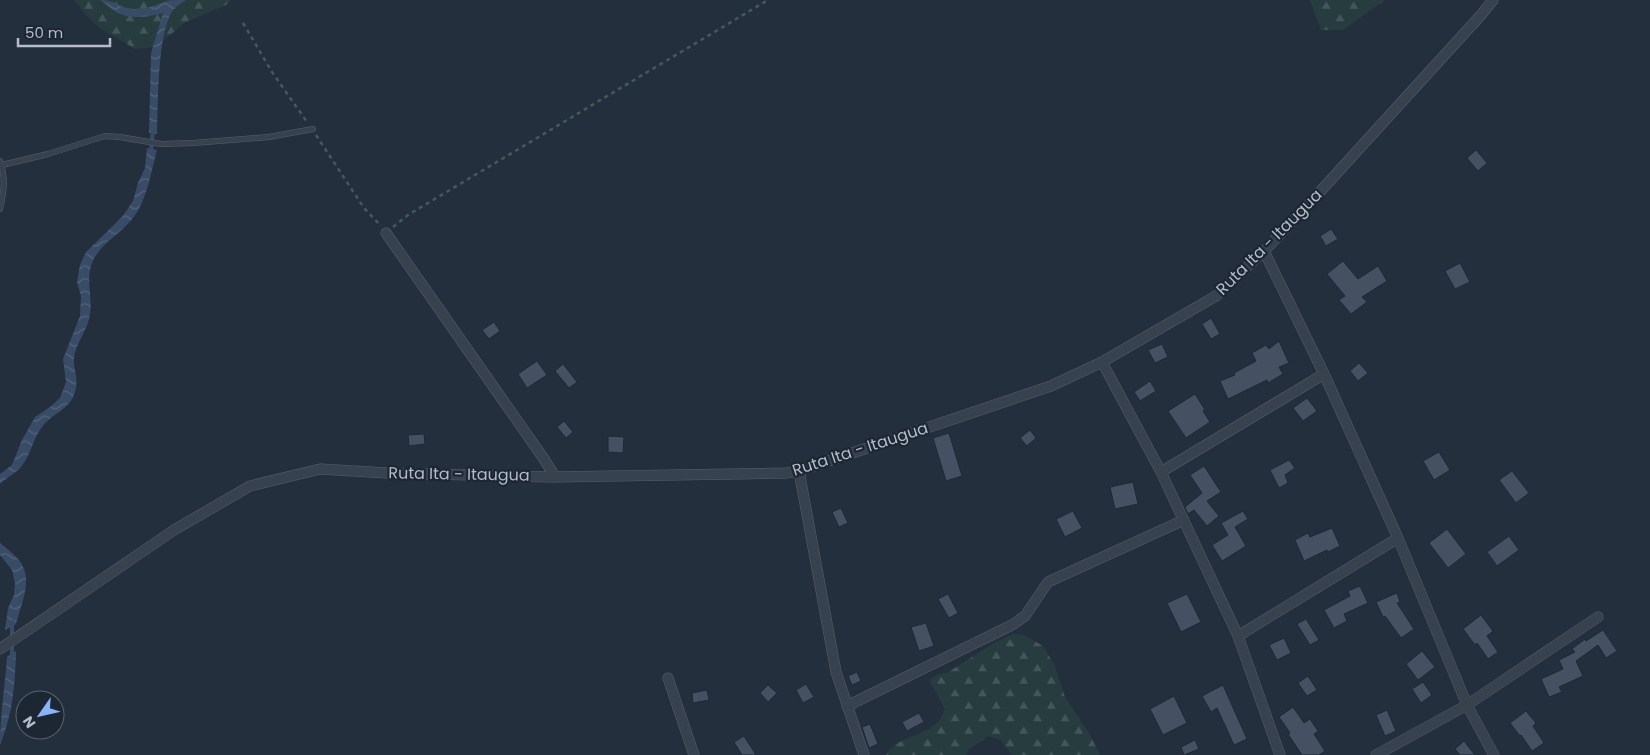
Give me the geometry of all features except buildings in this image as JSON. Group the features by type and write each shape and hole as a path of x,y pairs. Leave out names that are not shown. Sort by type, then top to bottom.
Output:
{"street":[{"name":"Ruta Ita - Itaugua","path":"1,648 174,530 250,486 320,469 552,477 766,474 799,471 1051,386 1102,362 1216,296 1264,251 1493,0"},
{"path":"386,233 544,459 552,472 552,477"},
{"path":"1264,251 1324,374 1398,538 1467,705 1494,755"},
{"path":"1102,362 1161,472 1238,636 1280,755"},
{"path":"1161,472 1324,374"},
{"path":"799,471 836,672 864,755"},
{"path":"847,706 1012,625 1025,616 1048,582 1184,520"},
{"path":"1238,636 1398,538"},
{"path":"1376,755 1467,705 1598,616"},
{"path":"668,678 694,755"}],"lane":[{"path":"0,208 5,186 1,163 48,154 106,136 161,144 193,143 269,137 312,129"}],"path":[{"path":"386,233 408,214 768,0"}],"green space":[{"path":"74,0 231,0 226,5 186,22 155,47 135,49 100,28"},
{"path":"1310,0 1385,0 1343,30 1321,30"},
{"path":"1013,634 1024,635 1043,646 1055,666 1065,697 1089,733 1100,755 1012,755 1000,740 989,736 969,749 966,755 886,755 901,741 927,730 941,718 945,708 929,680 938,674 947,673 992,644"}],"water":[{"path":"100,0 110,1 134,9 150,7 166,1 186,0 173,10 164,35 159,70 157,134 149,133 151,53 163,13 142,17 125,16"},
{"path":"147,148 157,150 142,203 128,224 100,250 92,263 89,277 91,305 88,324 75,353 75,392 69,404 42,427 21,467 0,484 0,474 12,465 22,440 35,417 60,398 66,382 63,359 80,316 81,296 77,282 80,265 86,252 122,217 133,201 145,168"},
{"path":"0,543 16,557 26,574 25,591 16,624 5,630 8,608 14,595 15,583 12,570 0,555"},
{"path":"16,651 12,699 8,722 0,745 7,657"}],"waterway":[{"path":"151,152 153,129"},
{"path":"12,622 12,657"}]}
